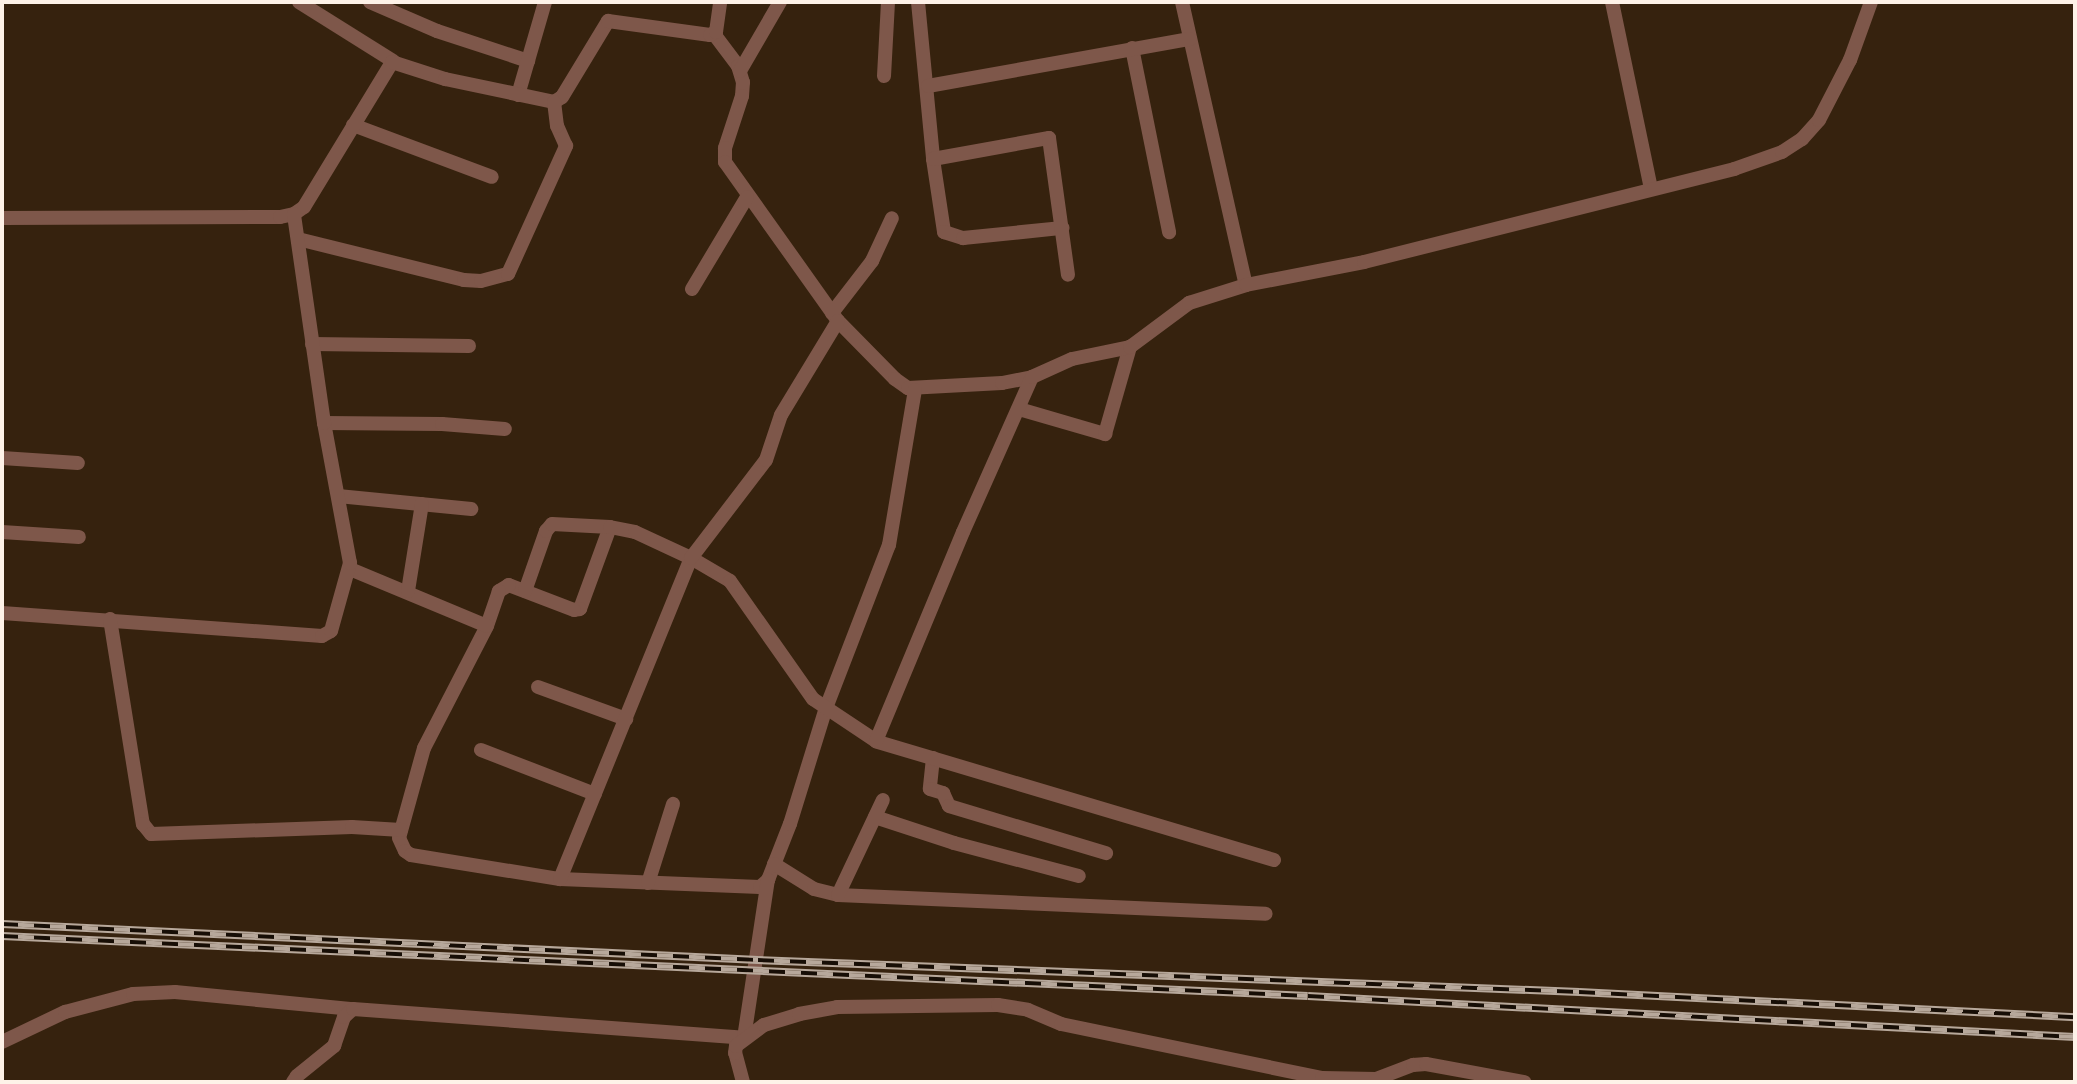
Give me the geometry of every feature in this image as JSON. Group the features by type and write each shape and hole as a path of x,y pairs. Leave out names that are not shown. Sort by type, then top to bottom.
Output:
{"street":[{"path":"299,2 319,8 393,61 445,79 554,102 562,97 608,21 714,34"},
{"path":"370,2 437,32 528,61"},
{"path":"518,95 545,2"},
{"path":"720,2 714,34 740,71 743,96 724,155 725,162 747,197 835,317 895,379 915,390 1032,377 1072,359 1130,347 1189,303 1246,285 1364,262 1734,169 1782,152 1802,139 1819,120 1838,84 1871,2"},
{"path":"740,71 780,2"},
{"path":"884,76 888,2"},
{"path":"920,2 933,159 942,228 947,234 963,238 994,237 1062,228"},
{"path":"1182,2 1246,285"},
{"path":"1612,2 1651,189"},
{"path":"928,86 1190,39"},
{"path":"1132,48 1169,232"},
{"path":"2,218 267,217 294,214 304,207 393,61"},
{"path":"298,239 464,280 481,281 508,274 566,146 557,126 554,102"},
{"path":"353,125 492,177"},
{"path":"933,159 1049,138 1068,275"},
{"path":"692,289 747,197"},
{"path":"2,613 322,636 331,631 350,569 324,423 294,214"},
{"path":"561,878 691,558 766,460 781,415 835,317 872,261 892,218"},
{"path":"312,344 469,346"},
{"path":"1019,409 1105,434 1130,347"},
{"path":"876,741 963,532 1032,377"},
{"path":"744,1038 768,880 826,708 889,545 915,390"},
{"path":"324,423 442,424 505,429"},
{"path":"2,458 78,463"},
{"path":"338,496 471,509"},
{"path":"408,591 422,504"},
{"path":"525,591 548,526 610,527 635,533 691,558 730,581 813,699 876,741 1273,860"},
{"path":"610,527 582,608 574,610 509,585 502,587 487,626 424,748 399,838 405,851 411,855 561,878 750,888 760,887 768,880"},
{"path":"2,532 79,537"},
{"path":"350,569 487,626"},
{"path":"110,619 143,824 151,834 352,827 401,830"},
{"path":"538,687 626,719"},
{"path":"481,750 595,794"},
{"path":"933,758 930,789 943,793 949,806 1107,853"},
{"path":"838,895 883,800"},
{"path":"648,883 673,804"},
{"path":"875,817 954,843 1079,876"},
{"path":"774,864 814,889 838,895 1266,914"},
{"path":"2,1042 65,1012 133,994 188,993 351,1009 489,1017 744,1038"},
{"path":"743,1082 735,1053 736,1046 764,1025 837,1007 998,1005 1028,1010 1061,1024 1322,1078 1376,1079 1413,1065 1426,1064 1524,1082"},
{"path":"293,1082 334,1046 344,1017 351,1009"}],"railway":[{"path":"2,924 758,960 1579,992 2075,1017"},
{"path":"2,936 1308,996 2075,1037"}]}
